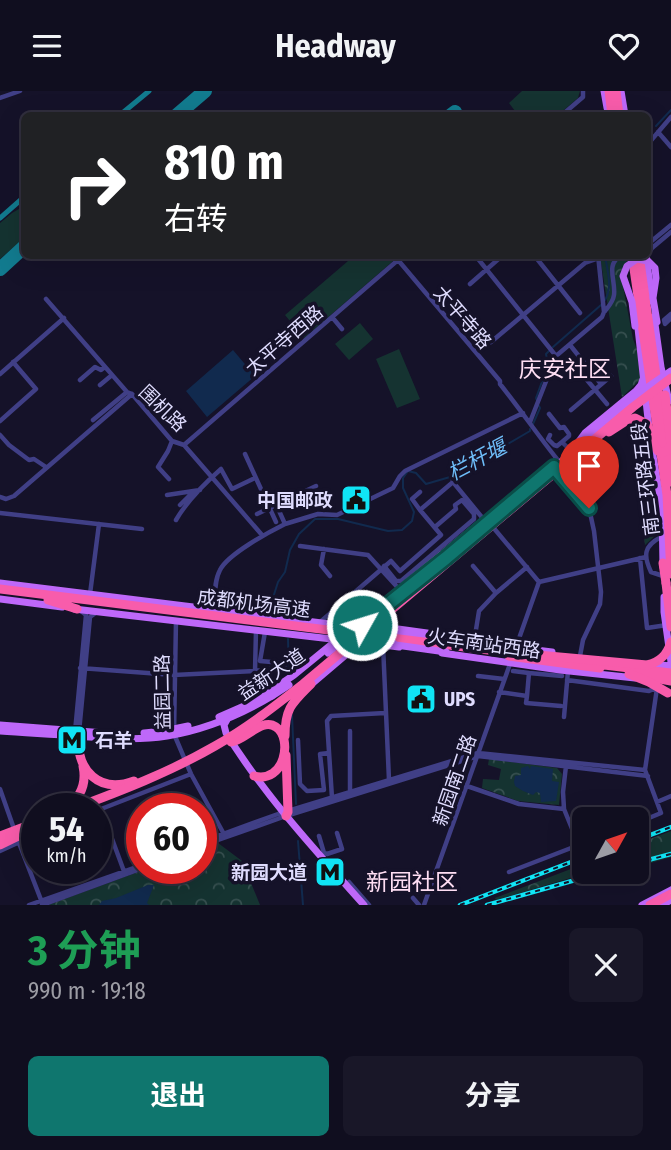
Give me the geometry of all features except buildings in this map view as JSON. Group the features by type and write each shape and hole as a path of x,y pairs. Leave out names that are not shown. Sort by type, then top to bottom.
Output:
{"highway":[{"path":"606,92 609,112"},
{"path":"619,112 620,92"},
{"name":"南三环路五段","path":"631,259 650,410 667,495 667,578"},
{"name":"南三环路五段","path":"645,259 671,481"},
{"path":"653,442 662,453 668,450 671,444 665,395 670,376"},
{"path":"112,798 184,768 270,716 314,681 608,425 643,404 670,376"},
{"path":"112,793 156,776 214,747 275,707 670,376"},
{"path":"648,422 650,410"},
{"path":"608,425 635,418 649,426 662,493 666,533"},
{"path":"663,563 667,578 669,626"},
{"name":"成都机场高速","path":"0,591 36,593 427,640 671,678"},
{"name":"成都机场高速","path":"0,591 48,600 427,640 529,659 671,678"},
{"path":"36,593 87,594"},
{"path":"48,600 77,609"},
{"path":"506,653 647,665 662,658 671,642"},
{"path":"529,659 562,667 671,678"},
{"path":"629,674 653,683 671,695"},
{"path":"283,815 285,721 294,702 314,681"},
{"path":"231,742 267,725 277,728 284,736 284,755 279,768 266,776 254,776"},
{"path":"77,733 85,781 81,793"},
{"path":"84,768 97,780 110,785 156,776"},
{"path":"0,841 21,832"},
{"path":"650,905 671,895"},
{"path":"656,905 671,895"}],"main road":[{"path":"620,92 624,112"},
{"path":"630,259 650,410"},
{"path":"640,345 632,303 622,276 626,266 638,259 648,261 655,268 653,298 659,337 657,344"},
{"path":"646,259 661,367 670,376 668,392 671,416"},
{"path":"644,375 641,385 585,433 580,442 585,443 632,405 638,404 650,410"},
{"path":"648,422 662,508"},
{"name":"益新大道","path":"556,463 569,449 608,425"},
{"name":"益新大道","path":"0,725 125,739 209,725 251,709 382,606 580,442"},
{"name":"益新大道","path":"382,606 399,589 486,521"},
{"path":"663,563 666,533"},
{"path":"0,583 580,656 671,664 669,626"},
{"name":"火车南站西路","path":"0,599 378,644 566,676 657,684 671,678"},
{"path":"474,642 455,636 427,640 396,630 391,633 389,641 396,645 466,655 476,659"},
{"path":"251,709 263,710 281,706 296,697 355,647 378,644"},
{"name":"益新大道","path":"175,732 271,694"},
{"path":"229,718 224,725 226,733 283,815"},
{"path":"209,725 221,731 248,775 364,905"},
{"name":"益新大道","path":"0,731 77,733"},
{"path":"642,905 671,895"},
{"path":"662,905 671,895"}],"street":[{"path":"0,98 20,91"},
{"path":"568,112 583,94 591,91"},
{"path":"651,140 671,117"},
{"path":"657,132 671,147"},
{"path":"651,244 671,228"},
{"path":"651,249 671,228"},
{"name":"太平寺西路","path":"184,445 398,259"},
{"name":"太平寺路","path":"400,259 500,381 589,508 601,592 600,604 583,640 580,656"},
{"path":"478,259 556,356"},
{"path":"470,284 498,259"},
{"path":"537,259 580,313"},
{"path":"491,342 585,263 594,259"},
{"path":"598,259 604,312"},
{"path":"531,424 556,356 602,317 613,299 611,265 615,259"},
{"name":"围机路","path":"46,299 172,441 184,445 262,535"},
{"path":"332,317 342,329"},
{"path":"0,374 64,319"},
{"path":"570,345 601,384"},
{"path":"0,421 36,389 13,362"},
{"path":"80,380 95,367 101,370 105,366"},
{"path":"582,374 607,404"},
{"path":"100,385 112,375"},
{"path":"571,410 611,376"},
{"path":"93,420 130,393"},
{"path":"0,497 6,499 14,496 130,393"},
{"path":"214,610 215,584 220,570 227,561 262,535 318,513 337,515 393,488 405,471 523,413"},
{"path":"549,414 560,428 564,427 569,436 558,446 548,439 550,435"},
{"path":"0,435 29,460 46,467"},
{"path":"169,479 158,467 172,441"},
{"path":"562,442 569,449"},
{"path":"245,454 275,522"},
{"path":"176,520 182,510 221,469 232,489 255,478"},
{"path":"452,472 453,482 539,582"},
{"path":"421,510 453,482"},
{"path":"257,514 316,486"},
{"path":"167,495 201,490"},
{"path":"180,505 193,491"},
{"path":"318,623 391,561 400,571 441,535 412,499 420,492"},
{"path":"300,546 368,555 396,581 401,581 474,519 474,514 462,500 455,505 456,509 435,527"},
{"path":"276,504 285,524"},
{"path":"0,513 142,529"},
{"path":"87,594 99,524"},
{"path":"666,533 653,541 643,557 647,628 669,626"},
{"path":"324,549 321,565 330,576"},
{"path":"539,582 643,557"},
{"path":"643,557 651,572 667,578"},
{"path":"473,566 496,593"},
{"path":"474,642 479,611 527,567"},
{"path":"383,568 399,589"},
{"path":"516,648 539,582"},
{"path":"77,609 86,615 77,733"},
{"path":"82,669 90,617 100,611"},
{"name":"益园二路","path":"176,620 175,732 191,774 224,835"},
{"path":"258,699 256,671 261,630"},
{"path":"378,644 389,780"},
{"path":"258,661 284,663 286,655"},
{"path":"82,669 174,675 285,667"},
{"path":"511,667 529,673 566,676 564,717"},
{"name":"新园南二路","path":"422,905 499,692 511,667"},
{"path":"529,673 526,703 561,706"},
{"path":"478,676 504,679"},
{"path":"649,818 661,813 645,770 657,684"},
{"path":"499,692 527,696"},
{"path":"332,798 327,721 331,716 385,713"},
{"path":"350,731 351,792"},
{"path":"298,740 300,784 307,791 324,790 320,754 330,753"},
{"path":"217,838 332,798 477,755 645,770"},
{"path":"283,815 477,755"},
{"path":"566,764 648,776"},
{"path":"566,764 564,809 572,825"},
{"path":"112,805 191,774"},
{"path":"467,786 519,804 564,809"},
{"path":"0,789 42,904"},
{"path":"657,802 671,796"},
{"path":"318,836 324,853 327,854 342,849 337,833"},
{"path":"29,905 42,904 125,873 112,842"},
{"path":"0,851 19,843"},
{"path":"509,873 572,849"},
{"path":"349,882 364,905"},
{"path":"413,898 422,905"}],"green space":[{"path":"522,91 580,91 578,98 562,112 516,112 509,103"},
{"path":"21,208 21,241 0,259 0,223"},
{"path":"350,259 394,259 304,338 285,315"},
{"path":"600,259 626,259 627,262 621,276 641,379 622,397"},
{"path":"360,323 373,339 349,360 335,344"},
{"path":"399,349 420,399 397,408 376,359"},
{"path":"647,443 660,531 645,545 635,447"},
{"path":"489,759 557,768 562,774 559,805 518,801 482,788 483,779 499,780 501,769 488,765"},
{"path":"671,831 671,857 649,863 649,839"},
{"path":"217,843 242,861 260,905 48,905 112,884 112,882 126,876 126,884 217,884"},
{"path":"572,869 572,878 496,900 495,898"}],"water":[{"path":"233,350 255,376 207,417 186,391"},
{"path":"528,766 530,769 531,766 553,769 552,781 559,782 556,801 541,802 540,793 533,795 515,786 515,776 521,775 521,768"},
{"path":"154,885 147,903 149,905 99,905 102,901"}],"waterway":[{"name":"栏杆堰","path":"656,126 671,110"},
{"name":"栏杆堰","path":"605,300 609,284 606,259"},
{"name":"栏杆堰","path":"553,347 601,305"},
{"name":"栏杆堰","path":"537,401 548,365 546,354 549,351"},
{"name":"栏杆堰","path":"533,424 539,406"},
{"name":"栏杆堰","path":"455,475 530,429"},
{"name":"栏杆堰","path":"281,613 272,601 278,582 285,572 290,550 299,534 315,519 338,519 388,531 402,530 412,521 414,512 403,488 403,478 408,471 416,473 426,484 450,477"},
{"name":"栏杆堰","path":"288,639 289,674"},
{"name":"栏杆堰","path":"292,715 296,804"},
{"name":"栏杆堰","path":"298,841 303,905"}],"taxiway":[{"path":"124,112 149,91"},
{"path":"0,218 21,200"}],"runway":[{"path":"180,112 205,91"},
{"path":"0,269 21,250"}],"railway":[{"path":"649,835 671,827"},
{"path":"649,860 671,854"},
{"path":"460,905 572,862"},
{"path":"487,905 572,881"}],"place":[{"name":"中国邮政","path":"356,500"},
{"name":"UPS","path":"421,699"},
{"name":"石羊","path":"72,740"},
{"name":"新园大道","path":"330,872"}],"district":[{"name":"庆安社区","path":"565,369"},
{"name":"新园社区","path":"412,882"}],"route":[{"path":"362,625 554,467 589,508"}]}
